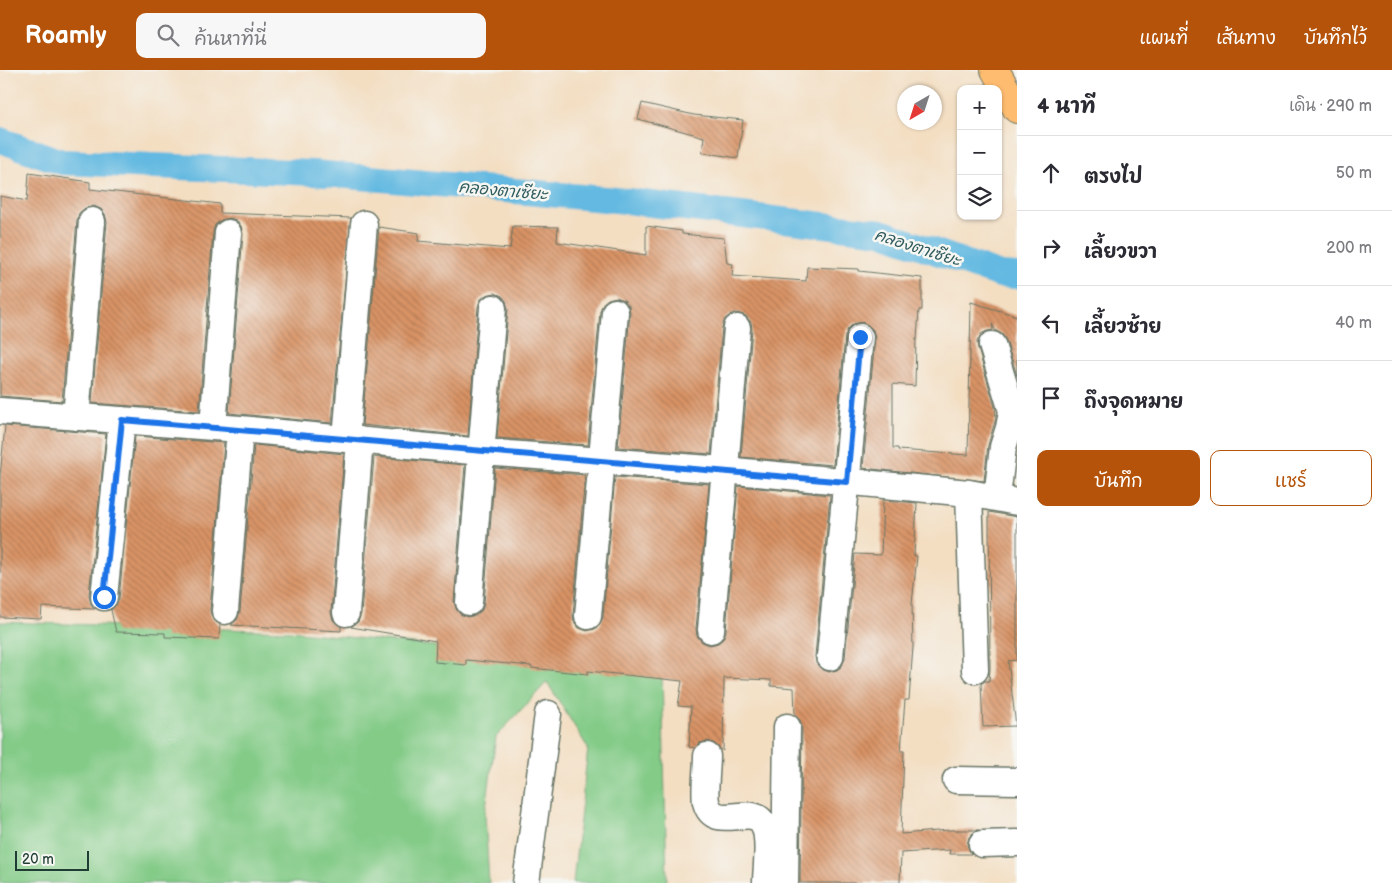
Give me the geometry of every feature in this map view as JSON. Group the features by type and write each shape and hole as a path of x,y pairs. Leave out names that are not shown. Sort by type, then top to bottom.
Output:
{"highway":[{"path":"994,70 1017,109"}],"street":[{"path":"76,417 92,222"},
{"path":"346,613 364,224"},
{"path":"213,427 228,233"},
{"path":"469,602 493,308"},
{"path":"588,616 615,312"},
{"path":"711,630 737,328"},
{"path":"830,657 860,337"},
{"path":"0,411 240,429 482,452 724,470 969,493 1007,500 1003,447 1012,411 992,346"},
{"path":"104,597 122,420"},
{"path":"225,611 240,429"},
{"path":"969,493 975,670"},
{"path":"526,883 548,714"},
{"path":"785,883 787,727"},
{"path":"707,756 706,803 712,813 722,818 747,815 758,818 764,824 767,837 766,883"},
{"path":"956,780 1017,780"},
{"path":"982,844 1017,843"}],"green space":[{"path":"0,622 290,631 662,670 667,883 573,883 588,748 547,682 496,737 485,814 489,883 0,883"}],"building":[{"path":"642,103 694,115 743,120 738,158 702,152 704,137 638,119"},
{"path":"29,173 90,182 90,189 220,204 220,213 351,218 332,423 229,413 243,234 241,226 236,220 230,218 221,220 215,225 213,232 199,411 92,403 107,222 105,214 101,209 94,206 85,208 79,213 77,220 62,401 0,396 0,196 27,201"},
{"path":"513,226 558,227 557,242 646,255 646,226 682,231 682,234 724,238 727,263 733,264 732,276 806,281 807,267 859,269 859,271 922,278 922,310 919,310 916,339 915,386 893,384 893,448 898,448 898,450 968,455 971,302 1017,316 1017,376 1006,340 1002,334 995,330 992,324 993,330 981,334 977,342 995,407 996,418 988,445 984,481 863,468 875,338 873,330 862,322 853,324 845,336 833,465 741,457 752,329 751,322 746,316 738,313 730,315 725,319 722,327 711,454 618,447 630,313 629,306 624,300 616,297 608,299 603,303 600,311 588,445 497,438 508,309 506,301 502,296 495,293 486,295 480,300 478,307 468,436 362,425 379,227 419,233 418,241 510,249"},
{"path":"5,426 106,434 89,595 91,604 95,609 42,607 41,619 0,617 0,476"},
{"path":"135,436 224,443 210,610 212,618 220,625 219,639 165,637 165,633 116,632 111,610 119,599"},
{"path":"254,445 344,454 331,612 333,620 341,627 341,631 231,625 237,620 240,612"},
{"path":"374,457 465,465 454,601 456,609 460,614 467,617 476,615 482,610 484,603 495,468 585,475 573,615 574,622 579,628 587,631 595,629 600,625 603,617 615,477 709,484 696,629 697,636 702,642 710,645 718,643 723,639 726,631 738,486 830,495 815,656 816,663 821,669 829,672 837,670 842,666 845,658 855,554 881,555 883,500 917,503 914,556 917,556 912,604 913,647 909,700 905,700 901,751 904,751 901,834 949,830 979,830 969,837 967,845 971,854 949,854 950,850 901,853 900,883 800,883 802,727 800,720 795,715 794,688 771,686 771,680 724,678 723,751 708,741 700,743 695,748 689,747 691,707 678,706 682,681 588,671 588,674 466,660 466,665 435,662 436,641 351,627 358,622 361,614"},
{"path":"989,512 1017,517 1017,660 1008,661 1016,726 983,727 981,684 989,681 990,669"}],"waterway":[{"name":"คลองตาเซียะ","path":"0,140 62,162 314,173 627,201 881,232 1000,275 1017,276"}],"route":[{"path":"104,597 122,420 847,482 860,337"}]}
